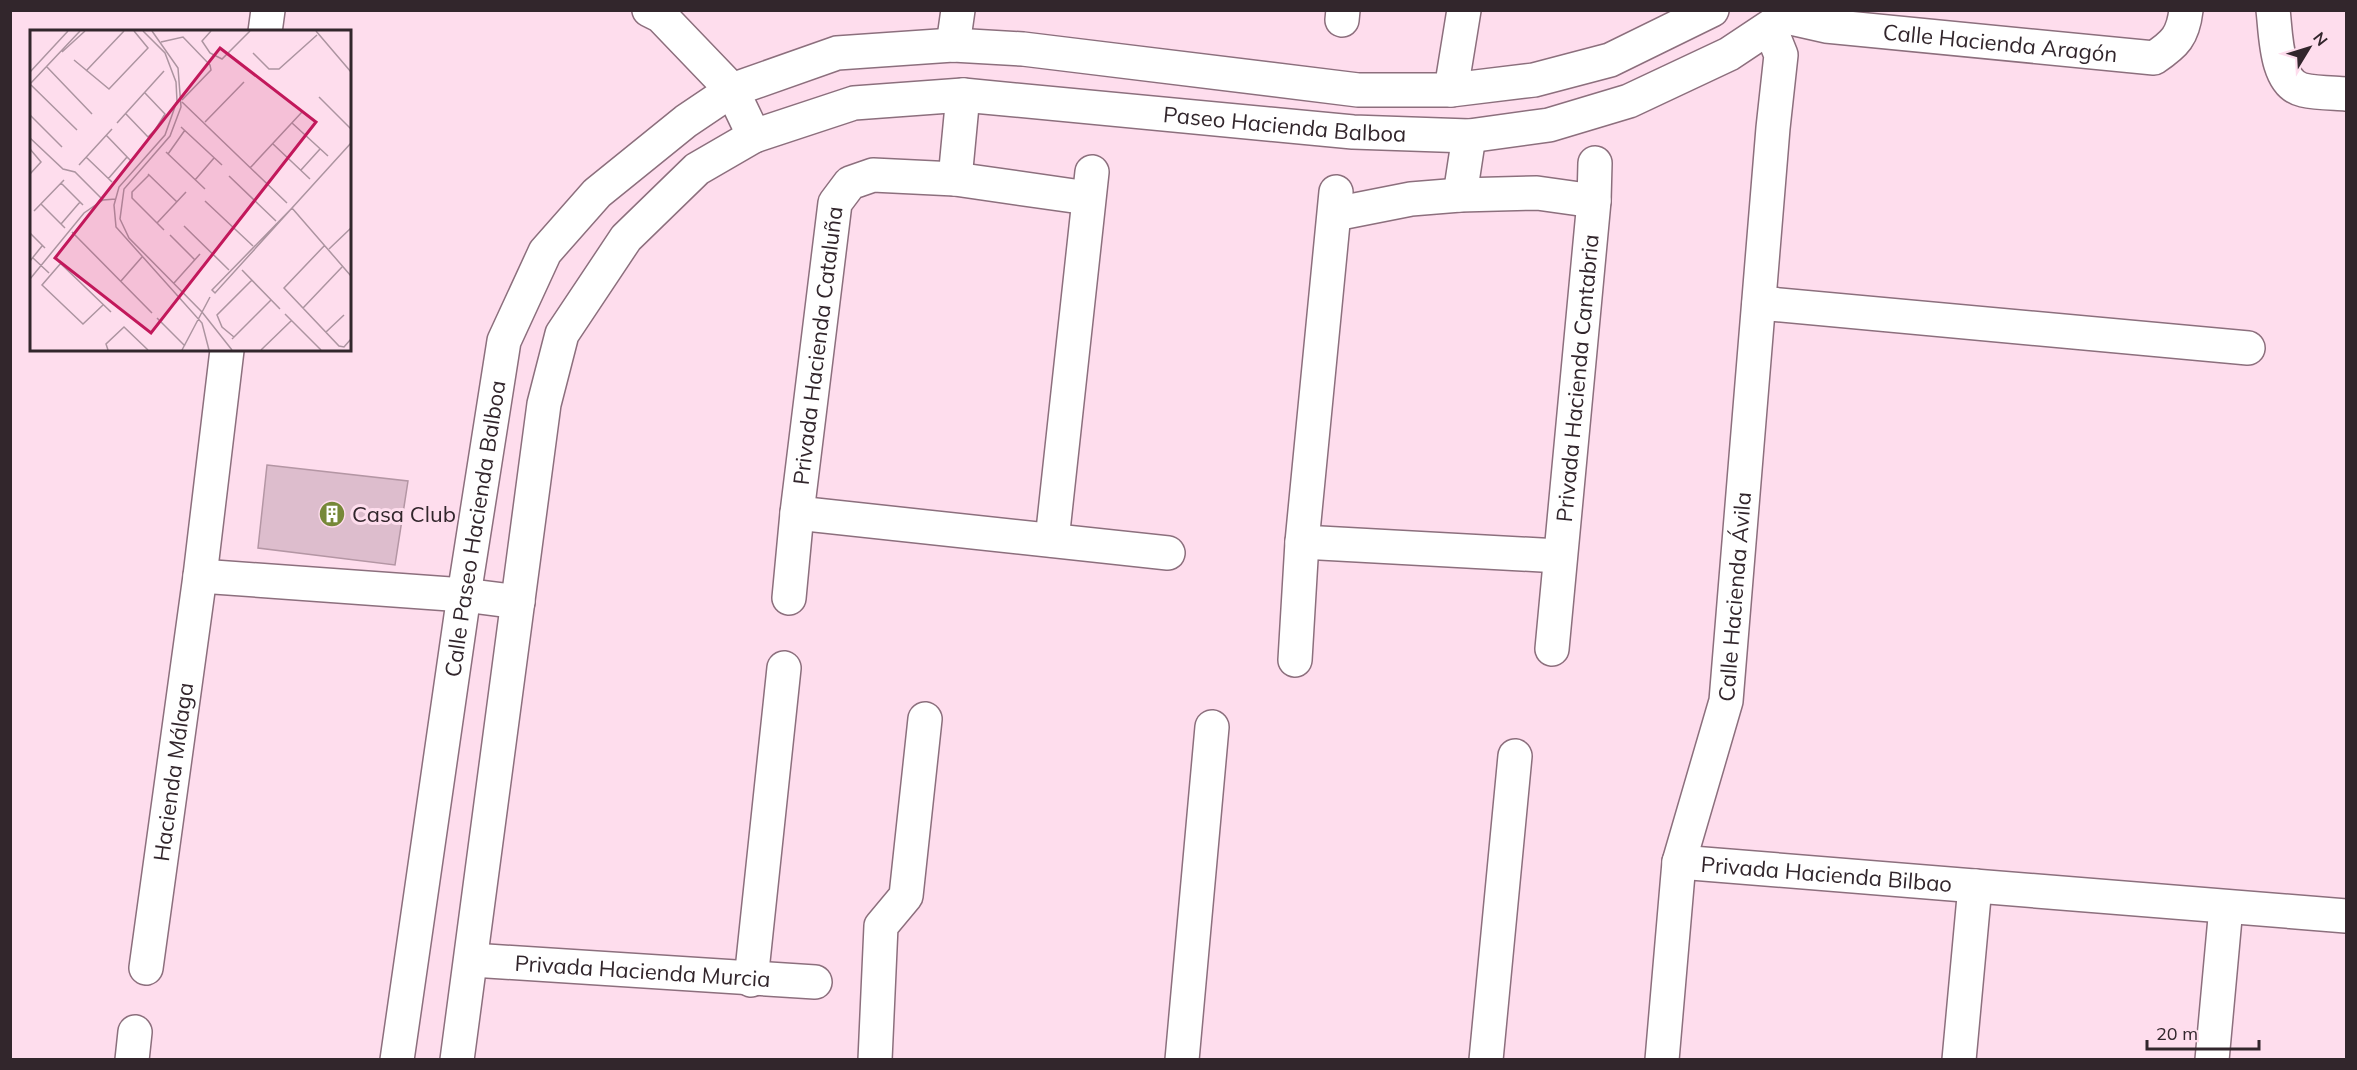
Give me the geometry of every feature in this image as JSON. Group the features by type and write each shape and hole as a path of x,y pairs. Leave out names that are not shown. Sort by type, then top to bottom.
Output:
{"street":[{"path":"265,30 268,10"},
{"path":"952,45 958,10"},
{"path":"1451,90 1464,10"},
{"name":"Paseo Hacienda Balboa","path":"732,90 837,53 952,45 1023,49 1358,90 1451,90 1534,80 1610,60 1712,10"},
{"name":"Calle Hacienda Aragón","path":"1782,28 1838,27 2154,58 2171,46 2184,28 2186,10"},
{"path":"2273,10 2280,65 2287,79 2301,90 2346,94"},
{"path":"457,1059 472,960 544,404 562,334 626,237 697,170 754,136 732,90 657,12"},
{"path":"1683,26 1716,61"},
{"name":"Paseo Hacienda Balboa","path":"754,136 854,104 963,95 1353,132 1469,136 1549,125 1629,100 1782,28"},
{"name":"Calle Hacienda Ávila","path":"1662,1059 1678,862 1726,701 1782,28"},
{"name":"Calle Hacienda Ávila","path":"1716,61 1755,71 1764,85 1770,102 1773,128"},
{"name":"Calle Paseo Hacienda Balboa","path":"397,1059 464,595 504,341 545,252 597,193 686,121 732,90"},
{"path":"956,179 963,95"},
{"path":"1460,195 1469,136"},
{"name":"Privada Hacienda Cantabria","path":"1552,649 1594,201 1595,164"},
{"name":"Privada Hacienda Cataluña","path":"789,598 797,513 835,203 850,183 873,174 1090,185 1052,540"},
{"path":"1295,660 1302,542 1336,203 1460,195 1538,193 1594,201"},
{"path":"1759,303 2248,348"},
{"name":"Hacienda Málaga","path":"146,968 200,576 227,351"},
{"name":"Privada Hacienda Cataluña","path":"797,513 1168,553"},
{"name":"Privada Hacienda Cantabria","path":"1302,542 1559,556"},
{"path":"200,576 464,595 518,602"},
{"path":"752,980 784,668"},
{"path":"874,1059 881,926 906,896 925,719"},
{"path":"1182,1059 1212,727"},
{"path":"1486,1059 1515,756"},
{"name":"Privada Hacienda Bilbao","path":"1678,862 2346,916"},
{"name":"Privada Hacienda Bilbao","path":"1959,1059 1975,886"},
{"path":"2212,1059 2226,907"},
{"name":"Privada Hacienda Murcia","path":"472,960 752,980 815,982"}],"building":[{"name":"Casa Club","path":"267,465 408,481 395,565 258,548"}],"place":[{"name":"Casa Club","path":"332,514"}]}
